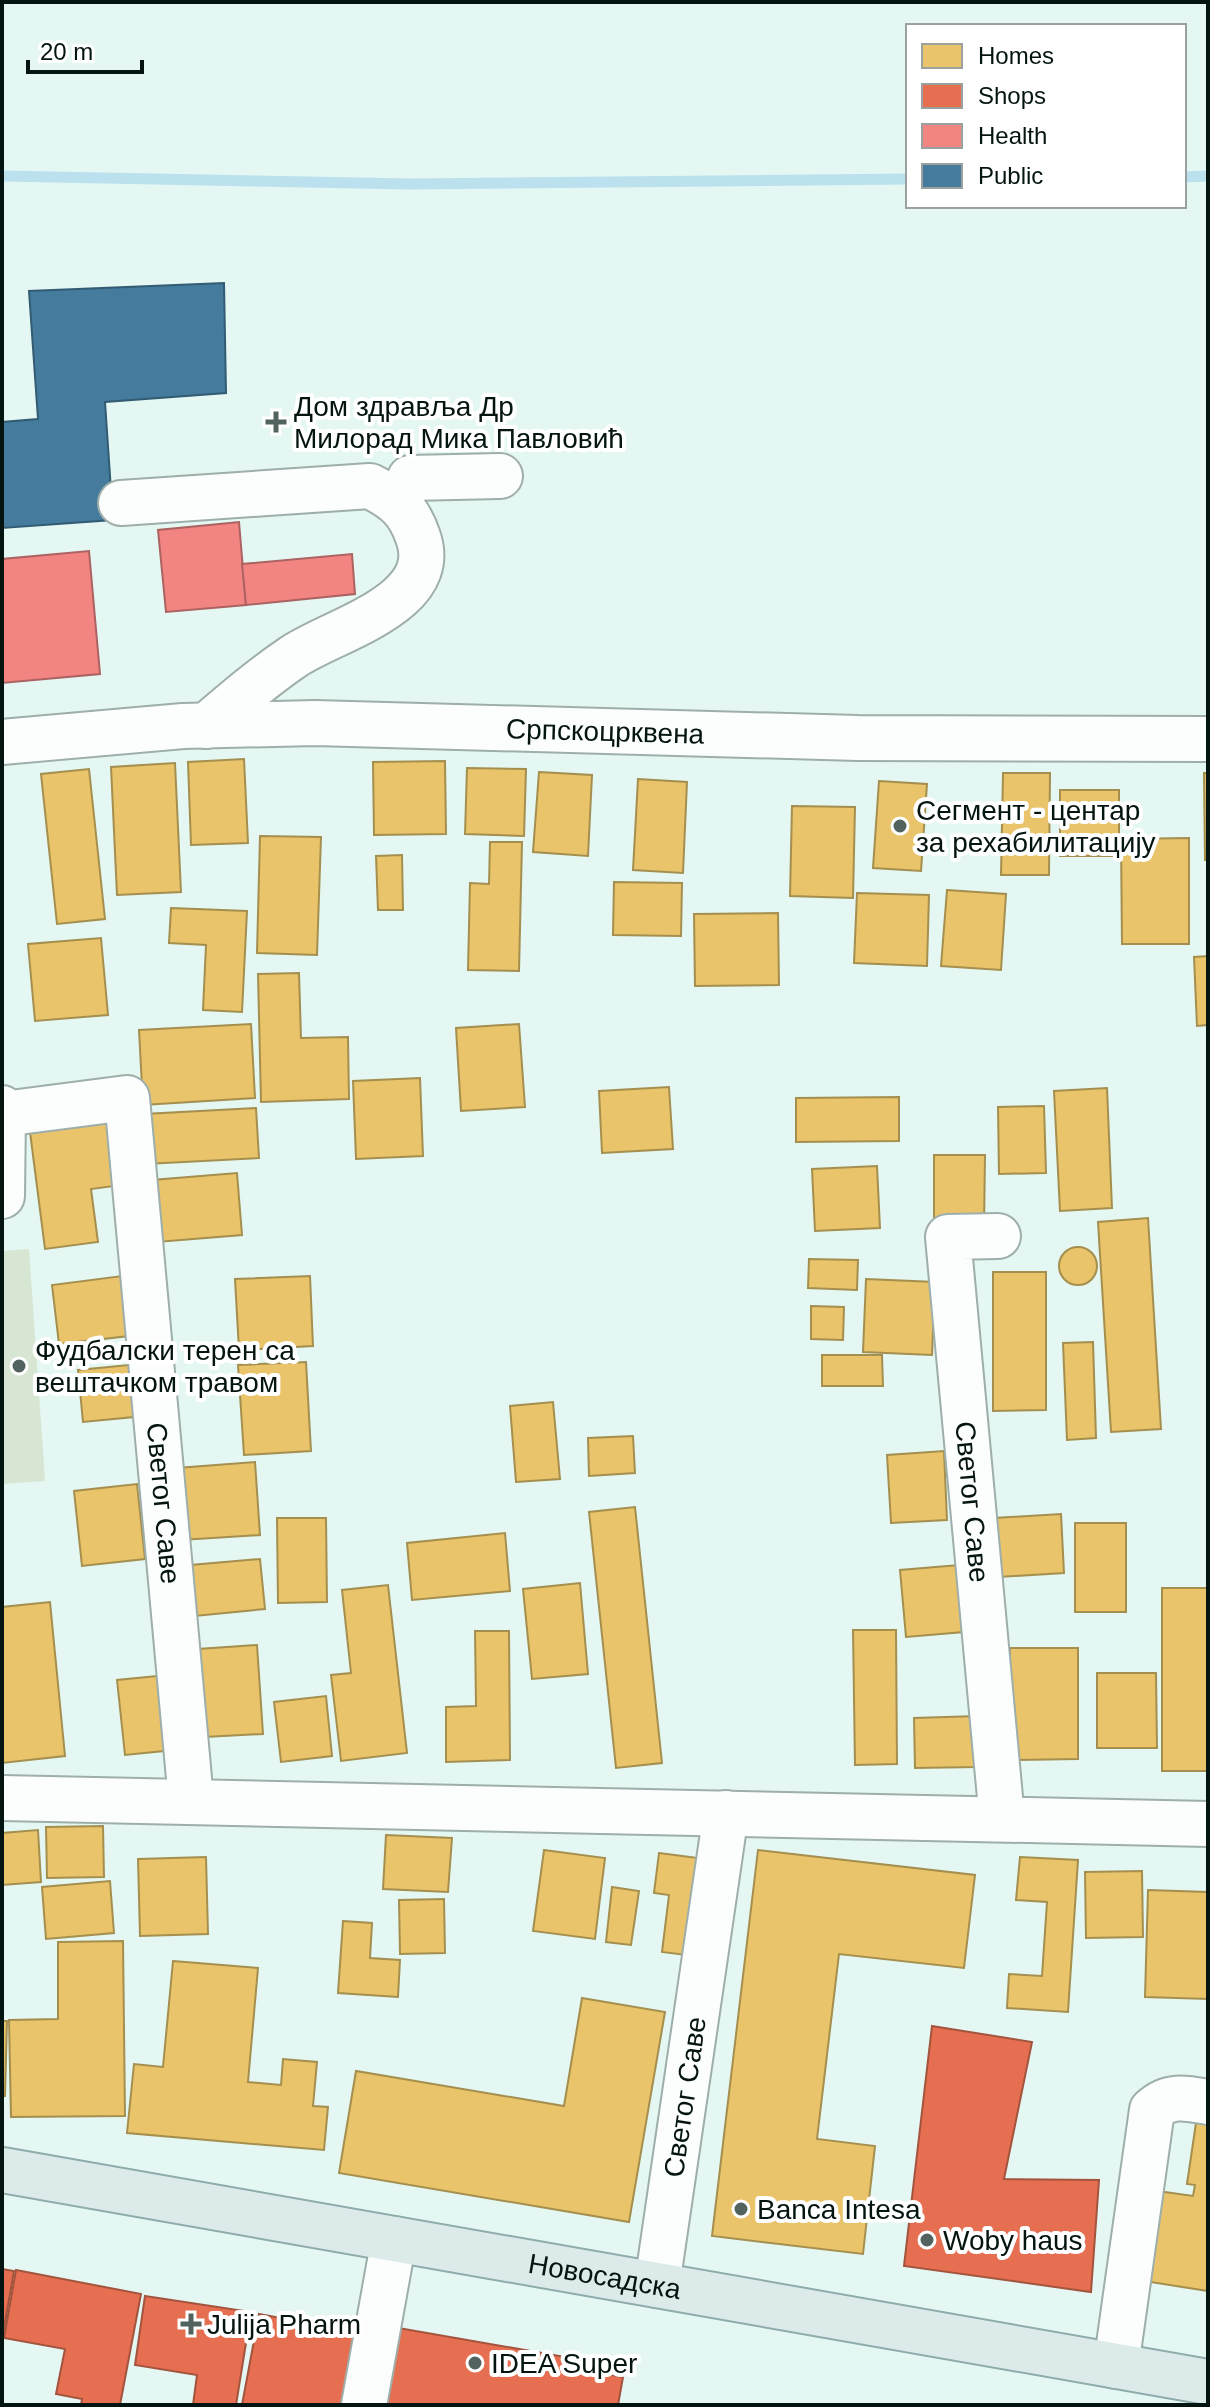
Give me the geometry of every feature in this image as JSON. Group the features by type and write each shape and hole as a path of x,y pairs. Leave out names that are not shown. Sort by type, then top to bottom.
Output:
{"main road":[{"name":"Новосадска","path":"2,2170 1208,2382"}],"street":[{"path":"410,478 500,476"},
{"path":"121,503 370,486 397,499 412,520 422,547 420,570 409,589 356,625 296,655 206,726"},
{"name":"Српскоцрквена","path":"2,742 206,726 315,723 858,738 1208,739"},
{"name":"Светог Саве","path":"3,1114 127,1098 191,1800"},
{"path":"2,1108 2,1196"},
{"name":"Светог Саве","path":"998,1236 948,1237 1002,1819"},
{"path":"2,1798 1208,1824"},
{"name":"Светог Саве","path":"657,2285 726,1813"},
{"path":"1116,2366 1152,2110 1162,2100 1172,2098 1208,2102"},
{"path":"364,2405 394,2239"}],"green space":[{"name":"Фудбалски терен са вештачком травом","path":"29,1249 45,1481 2,1484 2,1251"}],"building: Homes":[{"path":"244,759 248,843 191,845 188,762"},
{"path":"445,761 446,834 374,835 373,762"},
{"path":"175,763 181,892 117,895 111,767"},
{"path":"467,768 526,769 524,836 465,834"},
{"path":"89,769 105,919 57,924 41,774"},
{"path":"539,772 592,775 588,856 533,852"},
{"path":"1003,773 1050,773 1049,875 1001,875"},
{"path":"1204,773 1208,773 1208,860 1205,860"},
{"path":"638,779 687,782 683,873 633,870"},
{"name":"Сегмент - центар за рехабилитацију","path":"879,781 927,784 921,871 873,868"},
{"path":"1060,790 1119,790 1119,856 1060,856"},
{"path":"792,806 855,807 853,898 790,896"},
{"path":"260,836 321,837 317,955 257,953"},
{"path":"1189,838 1189,944 1122,944 1121,839"},
{"path":"490,842 522,842 519,971 468,970 470,883 489,884"},
{"path":"402,855 403,910 378,910 376,856"},
{"path":"614,882 682,883 681,936 613,935"},
{"path":"947,890 1006,894 1001,970 941,966"},
{"path":"857,893 929,895 927,966 854,963"},
{"path":"171,908 247,911 242,1012 203,1010 206,945 169,943"},
{"path":"778,913 779,985 695,986 694,914"},
{"path":"101,938 108,1015 35,1021 28,944"},
{"path":"1208,956 1208,1025 1197,1026 1194,957"},
{"path":"299,973 301,1038 348,1037 349,1099 261,1102 258,974"},
{"path":"251,1024 255,1098 143,1105 139,1030"},
{"path":"519,1024 525,1107 461,1111 456,1028"},
{"path":"420,1078 423,1156 356,1159 353,1081"},
{"path":"669,1087 673,1149 602,1153 599,1091"},
{"path":"1107,1088 1112,1208 1060,1211 1054,1091"},
{"path":"899,1097 899,1141 796,1142 796,1098"},
{"path":"1044,1106 1046,1173 999,1174 998,1107"},
{"path":"256,1108 259,1158 146,1164 144,1114"},
{"path":"113,1120 122,1185 91,1189 98,1242 45,1249 30,1132"},
{"path":"934,1155 985,1155 984,1227 934,1227"},
{"path":"877,1166 880,1228 815,1231 812,1169"},
{"path":"237,1173 242,1235 157,1242 152,1180"},
{"path":"1148,1218 1161,1429 1111,1432 1098,1222"},
{"path":"1078,1247 1092,1252 1097,1266 1092,1280 1078,1285 1064,1280 1059,1266 1064,1252"},
{"path":"809,1259 858,1260 857,1290 808,1288"},
{"path":"993,1272 1046,1272 1046,1410 993,1411"},
{"path":"122,1276 129,1336 59,1344 52,1285"},
{"path":"310,1276 313,1346 239,1350 235,1279"},
{"path":"866,1279 935,1282 932,1355 863,1352"},
{"path":"811,1306 844,1307 843,1340 811,1339"},
{"path":"1093,1342 1096,1438 1067,1440 1063,1343"},
{"path":"822,1355 882,1355 883,1386 822,1386"},
{"path":"306,1362 311,1451 244,1455 238,1365"},
{"path":"129,1365 134,1417 83,1422 78,1370"},
{"path":"553,1402 560,1479 516,1482 510,1406"},
{"path":"633,1436 635,1473 589,1476 588,1438"},
{"path":"944,1451 947,1520 891,1523 887,1455"},
{"path":"255,1462 260,1535 181,1540 177,1468"},
{"path":"137,1484 145,1559 82,1566 74,1491"},
{"path":"635,1507 662,1763 616,1768 589,1512"},
{"path":"1061,1514 1064,1573 998,1577 995,1518"},
{"path":"277,1518 326,1518 327,1602 278,1603"},
{"path":"1075,1523 1126,1523 1126,1612 1075,1612"},
{"path":"505,1533 510,1591 412,1600 407,1543"},
{"path":"260,1559 265,1609 195,1616 191,1565"},
{"path":"959,1565 964,1632 906,1637 900,1570"},
{"path":"580,1583 588,1674 532,1679 523,1589"},
{"path":"388,1585 407,1753 341,1761 331,1675 351,1673 342,1590"},
{"path":"1162,1588 1208,1588 1208,1771 1162,1771"},
{"path":"50,1602 65,1756 2,1763 2,1607"},
{"path":"853,1630 896,1630 897,1764 855,1765"},
{"path":"475,1631 509,1631 510,1760 446,1762 446,1707 476,1706"},
{"path":"257,1645 263,1734 205,1737 198,1649"},
{"path":"1010,1648 1078,1648 1078,1759 1010,1760"},
{"path":"1097,1673 1156,1673 1157,1748 1097,1748"},
{"path":"167,1675 174,1750 125,1755 117,1680"},
{"path":"326,1696 332,1756 281,1762 274,1702"},
{"path":"977,1716 978,1767 915,1768 914,1718"},
{"path":"103,1826 104,1877 47,1878 46,1827"},
{"path":"38,1830 41,1882 2,1885 2,1833"},
{"path":"386,1835 452,1838 448,1892 383,1889"},
{"path":"544,1850 605,1858 595,1939 533,1931"},
{"path":"758,1850 975,1875 964,1968 839,1954 817,2139 875,2146 863,2254 712,2236"},
{"path":"659,1853 706,1859 694,1956 662,1952 669,1895 654,1893"},
{"path":"206,1857 208,1934 140,1936 138,1859"},
{"path":"1020,1857 1078,1860 1068,2012 1007,2008 1009,1974 1042,1976 1047,1902 1016,1900"},
{"path":"1142,1871 1143,1937 1086,1938 1085,1872"},
{"path":"110,1881 114,1933 46,1939 42,1887"},
{"path":"612,1887 639,1891 631,1945 606,1942"},
{"path":"1148,1890 1208,1892 1208,1999 1145,1997"},
{"path":"444,1899 445,1953 400,1954 399,1900"},
{"path":"343,1921 372,1923 370,1958 400,1960 398,1997 338,1993"},
{"path":"123,1941 125,2116 11,2117 9,2020 58,2019 58,1942"},
{"path":"173,1961 258,1968 248,2082 281,2085 283,2059 317,2062 313,2106 328,2107 324,2150 127,2133 134,2064 163,2067"},
{"path":"582,1998 665,2012 629,2222 339,2173 356,2071 564,2106"},
{"path":"2,2021 7,2021 5,2096 2,2096"},
{"path":"1197,2116 1208,2118 1208,2291 1144,2281 1157,2191 1193,2196 1195,2185 1187,2184"}],"building: Shops":[{"path":"932,2026 1032,2042 1004,2179 1099,2180 1091,2292 904,2266"},
{"path":"2,2269 14,2271 2,2340"},
{"path":"16,2270 141,2294 120,2405 81,2405 82,2399 56,2394 65,2349 4,2338"},
{"path":"145,2296 251,2312 236,2405 193,2405 197,2375 135,2365"},
{"path":"259,2314 357,2332 344,2405 242,2405"},
{"name":"IDEA Super","path":"387,2326 571,2358 570,2368 623,2377 618,2405 373,2405"}],"building: Health":[{"path":"239,522 246,605 166,612 158,530"},
{"path":"89,551 100,674 2,683 2,559"},
{"path":"352,554 355,594 246,605 242,564"}],"building: Public":[{"path":"224,283 226,393 105,402 113,520 2,528 2,422 38,419 29,291"}],"waterway":[{"path":"2,176 410,184 906,179"},
{"path":"1186,177 1208,176"}],"place":[{"name":"Дом здравља Др Милорад Мика Павловић","path":"276,422"},
{"name":"Сегмент - центар за рехабилитацију","path":"900,826"},
{"name":"Фудбалски терен са вештачком травом","path":"19,1366"},
{"name":"Banca Intesa","path":"741,2209"},
{"name":"Woby haus","path":"927,2240"},
{"name":"Julija Pharm","path":"191,2324"},
{"name":"IDEA Super","path":"475,2363"}]}
